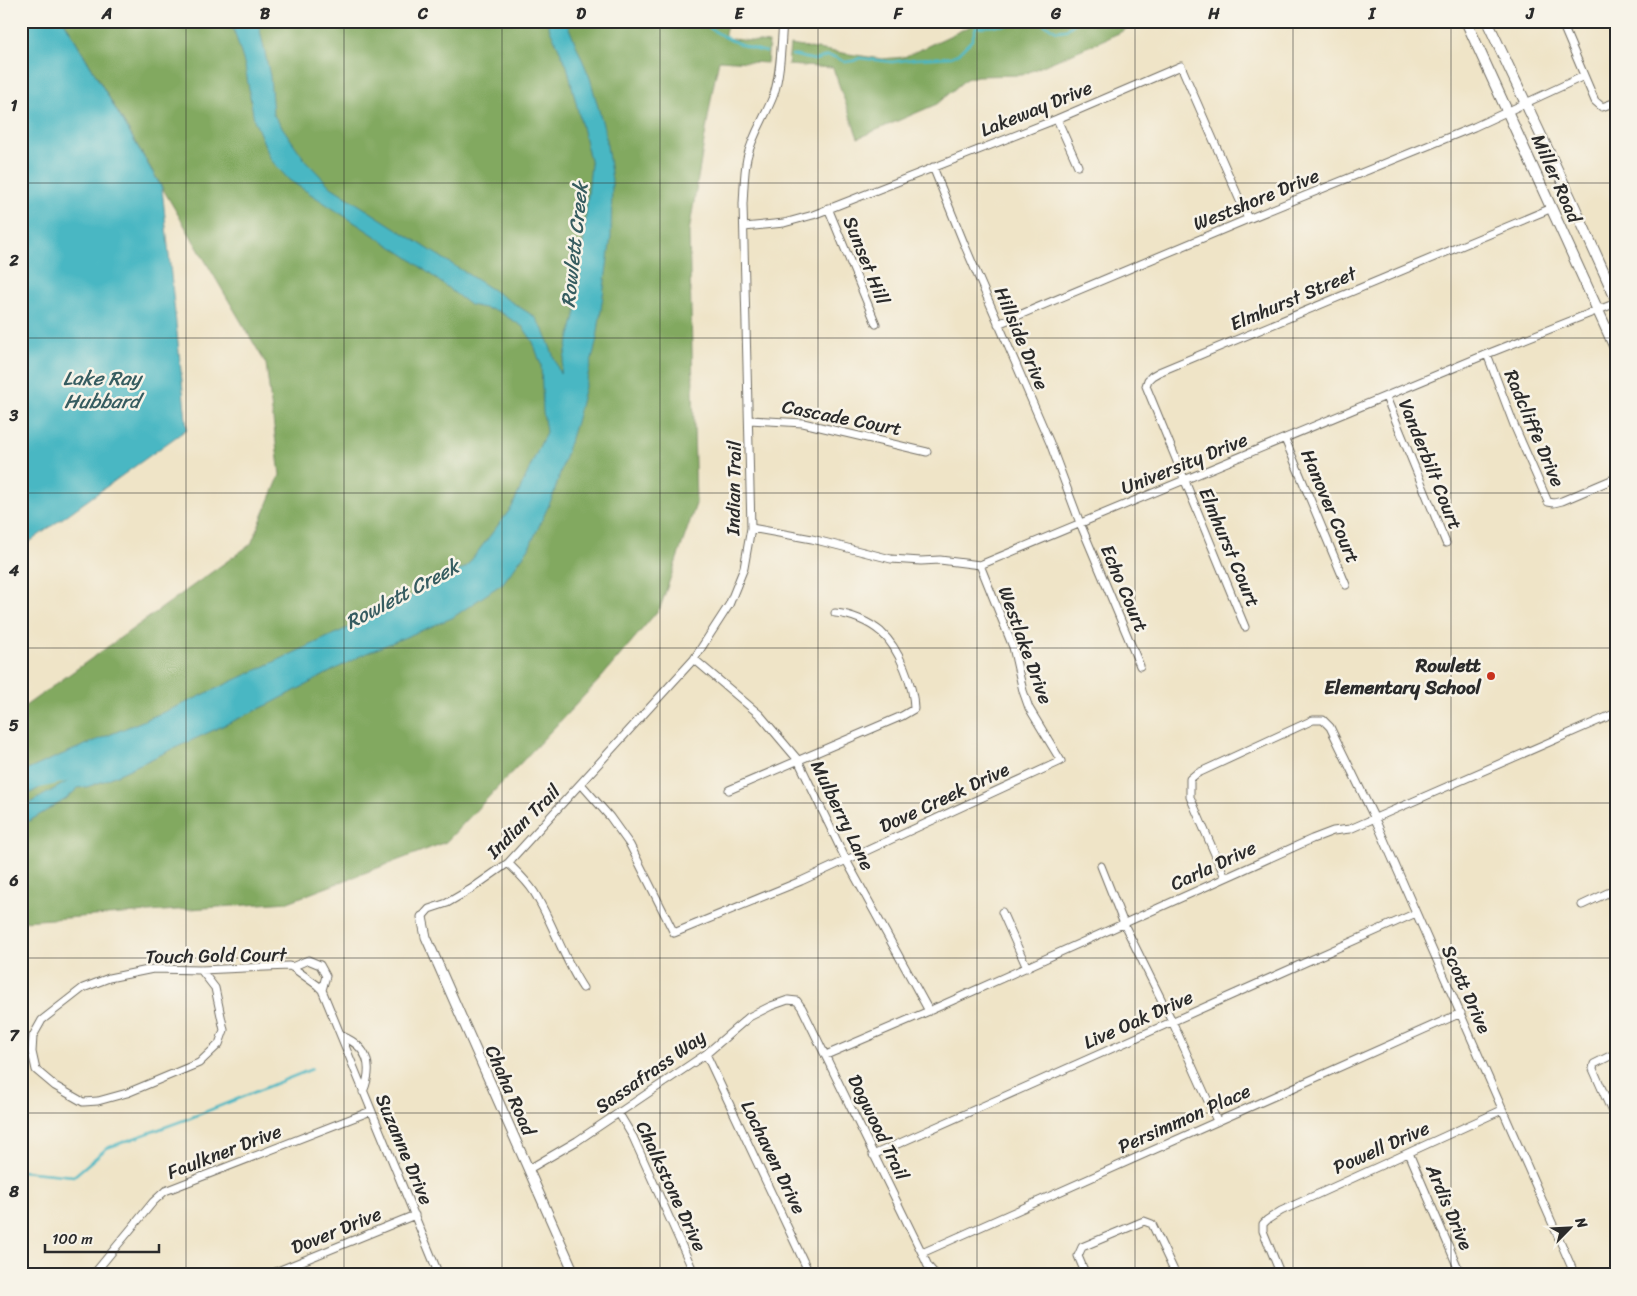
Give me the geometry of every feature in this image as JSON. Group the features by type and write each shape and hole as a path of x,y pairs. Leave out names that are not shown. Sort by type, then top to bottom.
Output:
{"main road":[{"name":"Miller Road","path":"1466,21 1616,350"},
{"name":"Miller Road","path":"1489,25 1616,301"},
{"path":"1474,38 1489,25"}],"street":[{"name":"Indian Trail","path":"422,917 428,909 447,903 508,863 694,659 729,606 744,568 751,528 750,420 743,204 747,158 753,139 774,94 779,69 783,21"},
{"path":"1562,21 1598,105 1605,107 1616,102"},
{"name":"Lakeway Drive","path":"744,227 784,223 813,215 1057,118 1181,66 1248,219"},
{"name":"Westshore Drive","path":"998,324 1248,219 1384,165 1584,76"},
{"path":"1057,118 1078,166"},
{"name":"Hillside Drive","path":"933,167 998,324 1050,442 1080,523"},
{"name":"Sunset Hill","path":"828,208 876,324"},
{"name":"Elmhurst Street","path":"1184,480 1146,386 1152,376 1552,208"},
{"name":"University Drive","path":"751,528 812,539 891,559 948,561 980,565 1616,301"},
{"name":"Radcliffe Drive","path":"1487,354 1514,425 1548,502 1562,501 1616,478"},
{"name":"Vanderbilt Court","path":"1386,397 1446,544"},
{"name":"Cascade Court","path":"750,420 803,423 927,452"},
{"name":"Hanover Court","path":"1285,439 1346,585"},
{"name":"Elmhurst Court","path":"1184,480 1245,627"},
{"name":"Echo Court","path":"1080,523 1140,666"},
{"name":"Westlake Drive","path":"980,565 1013,647 1029,708 1061,761"},
{"path":"729,790 902,716 914,709 914,698 908,678 890,642 881,632 868,624 847,614 835,613"},
{"name":"Mulberry Lane","path":"694,659 760,715 798,760 846,860 929,1012"},
{"name":"Carla Drive","path":"826,1055 929,1012 1312,838 1350,829 1375,819 1616,714"},
{"name":"Scott Drive","path":"1225,877 1190,797 1190,780 1196,774 1313,720 1323,720 1330,727 1375,819 1575,1275"},
{"name":"Dove Creek Drive","path":"582,784 610,817 630,845 674,933 801,881 1061,761"},
{"path":"508,863 533,890 572,971 583,988"},
{"path":"1100,866 1124,924 1172,1021 1217,1121"},
{"path":"1582,905 1616,889"},
{"path":"1002,912 1027,968"},
{"name":"Live Oak Drive","path":"873,1155 1416,914"},
{"name":"Chaha Road","path":"422,917 426,937 575,1275"},
{"path":"292,967 308,960 320,965 326,976 322,990"},
{"name":"Touch Gold Court","path":"202,970 215,988 224,1030 219,1044 199,1063 127,1093 98,1102 82,1102 55,1086 36,1070 32,1052 33,1036 42,1020 83,988 109,978 153,969 202,970 292,967 317,984 322,990 342,1036"},
{"name":"Sassafrass Way","path":"529,1170 577,1141 706,1054 749,1017 788,1000"},
{"name":"Dogwood Trail","path":"788,1000 797,1001 802,1008 928,1266 936,1275"},
{"name":"Persimmon Place","path":"922,1253 1461,1014"},
{"path":"342,1036 358,1045 369,1066 369,1076 363,1092"},
{"name":"Suzanne Drive","path":"342,1036 363,1092 440,1275"},
{"path":"1616,1053 1594,1064 1592,1069 1616,1121"},
{"name":"Lochaven Drive","path":"706,1054 810,1275"},
{"name":"Powell Drive","path":"1281,1275 1262,1231 1263,1224 1267,1220 1333,1186 1502,1110"},
{"name":"Faulkner Drive","path":"92,1275 147,1209 166,1191 371,1111"},
{"name":"Chalkstone Drive","path":"618,1112 633,1137 695,1275"},
{"name":"Ardis Drive","path":"1409,1153 1461,1275"},
{"name":"Dover Drive","path":"268,1275 415,1215"},
{"path":"1086,1275 1078,1256 1082,1247 1144,1220 1152,1224 1176,1275"}],"green space":[{"path":"64,21 728,21 724,38 769,43 767,63 719,60 689,232 696,504 660,608 601,678 446,842 288,902 24,921 21,930 21,709 251,544 280,475 266,364"},
{"path":"990,21 1139,21 1119,33 1022,75 977,76 966,79 937,104 858,138 833,68 788,65 790,45 882,59 904,57 977,23"}],"water":[{"name":"Lake Ray Hubbard","path":"21,21 64,21 162,188 187,429 21,548"},
{"path":"231,21 258,21 270,76 273,114 305,160 331,187 535,317 545,333 560,374 576,312 591,164 567,66 546,21 566,21 590,78 605,132 612,180 611,237 597,339 576,422 553,496 529,548 503,583 452,618 362,655 272,703 104,781 78,788 66,799 21,826 21,808 77,776 54,773 49,776 47,784 21,798 21,773 183,704 367,619 466,567 512,507 546,432 543,412 541,365 533,342 523,327 498,311 470,305 409,258 289,180 271,160 254,120 245,66"}],"waterway":[{"path":"700,21 731,40 766,52"},
{"path":"792,55 815,60 827,56 835,57 845,62 860,58 892,62 951,57 958,54 972,40 976,27 1041,23 1057,31 1066,30 1081,21"},
{"name":"Rowlett Creek","path":"21,785 89,770"},
{"path":"21,1171 74,1176 107,1148 190,1118 312,1069"}],"place":[{"name":"Rowlett Elementary School","path":"1491,676"}]}
